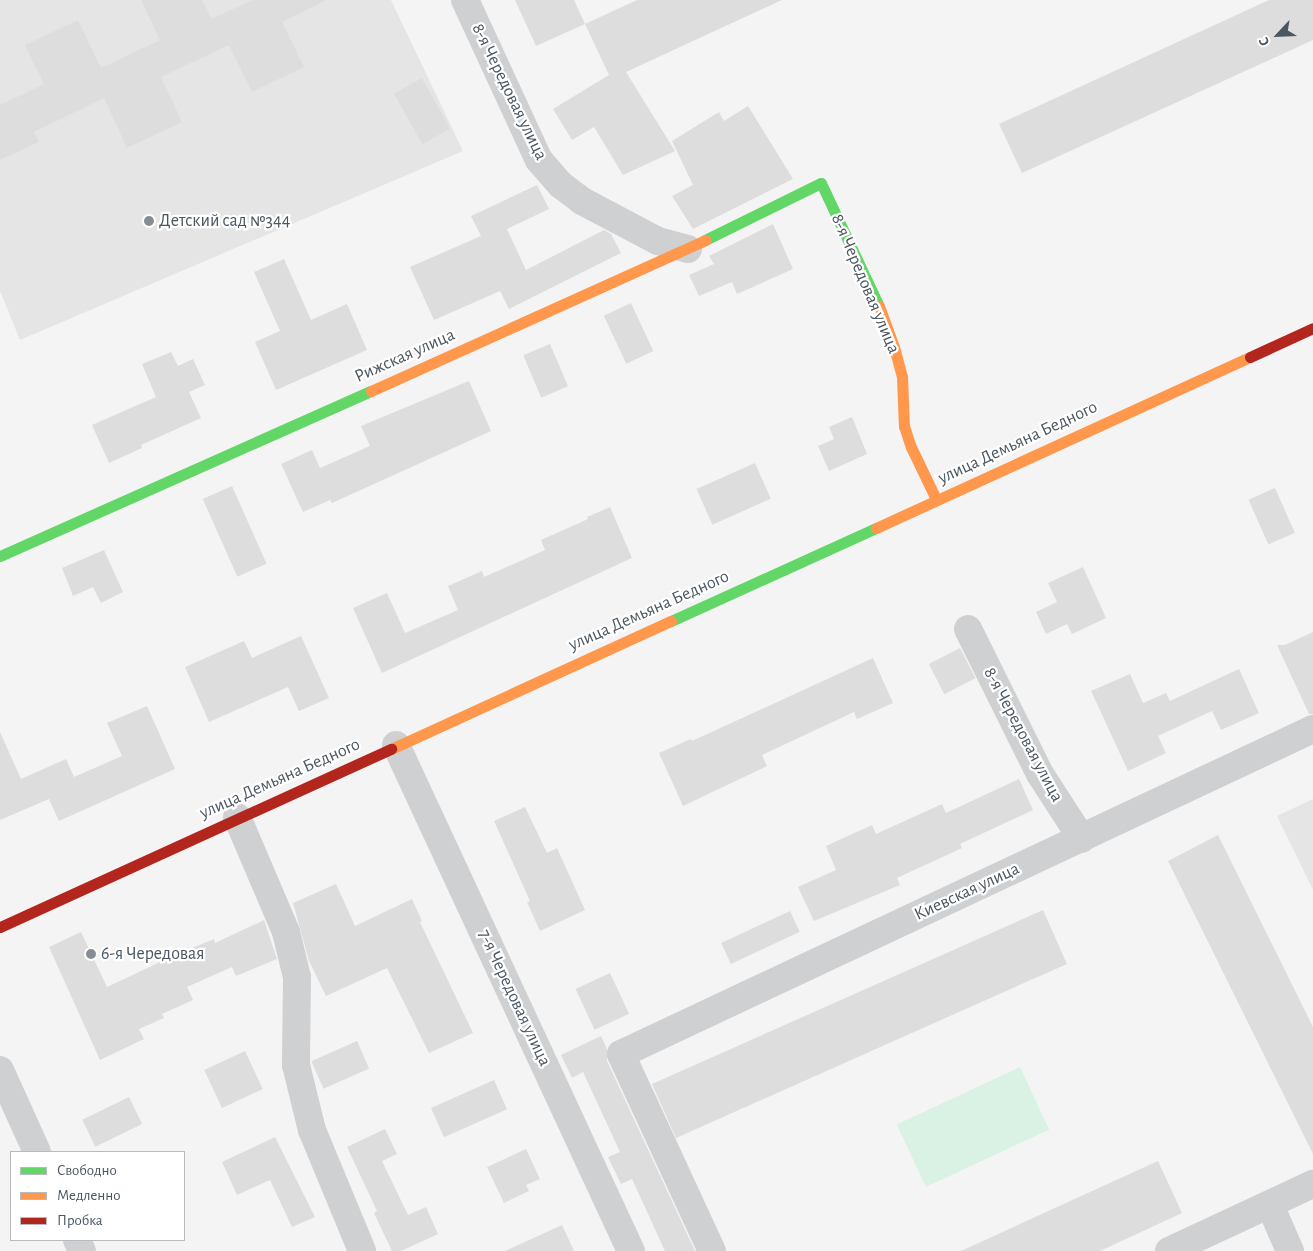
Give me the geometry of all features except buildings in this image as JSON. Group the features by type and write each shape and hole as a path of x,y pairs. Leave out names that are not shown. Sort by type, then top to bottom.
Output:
{"main road":[{"name":"Рижская улица","path":"0,556 688,249 822,183"},
{"name":"8-я Чередовая улица","path":"822,183 880,309 894,347 902,377 904,426 911,447 936,499"},
{"name":"улица Демьяна Бедного","path":"0,927 237,817 1313,328"}],"street":[{"name":"8-я Чередовая улица","path":"465,0 539,160 561,185 582,201 658,242 688,249"},
{"name":"8-я Чередовая улица","path":"968,629 1040,774 1082,839"},
{"name":"Киевская улица","path":"712,1251 621,1054 1313,729"},
{"name":"7-я Чередовая улица","path":"396,745 631,1251"},
{"path":"237,817 286,932 296,977 296,1064 312,1130 362,1251"},
{"path":"0,1070 37,1151"},
{"path":"1170,1251 1313,1184"},
{"path":"1270,1204 1290,1251"}],"shaded area":[{"name":"Детский сад №344","path":"0,0 391,0 463,151 20,340 0,291"},
{"path":"1313,799 1313,890 1277,816"}],"green space":[{"path":"1020,1067 1049,1130 926,1187 897,1124"}],"traffic: fast":[{"path":"705,240 821,183 879,306"},
{"path":"0,556 371,391"},
{"path":"671,621 876,528"}],"traffic: slow":[{"path":"371,391 705,240"},
{"path":"879,306 894,347 902,377 904,426 911,447 936,499"},
{"path":"876,528 1250,357"},
{"path":"391,749 671,621"}],"traffic: jam":[{"path":"1250,357 1313,328"},
{"path":"0,927 391,749"}],"place":[{"name":"Детский сад №344","path":"149,221"},
{"name":"6-я Чередовая","path":"91,954"}]}
